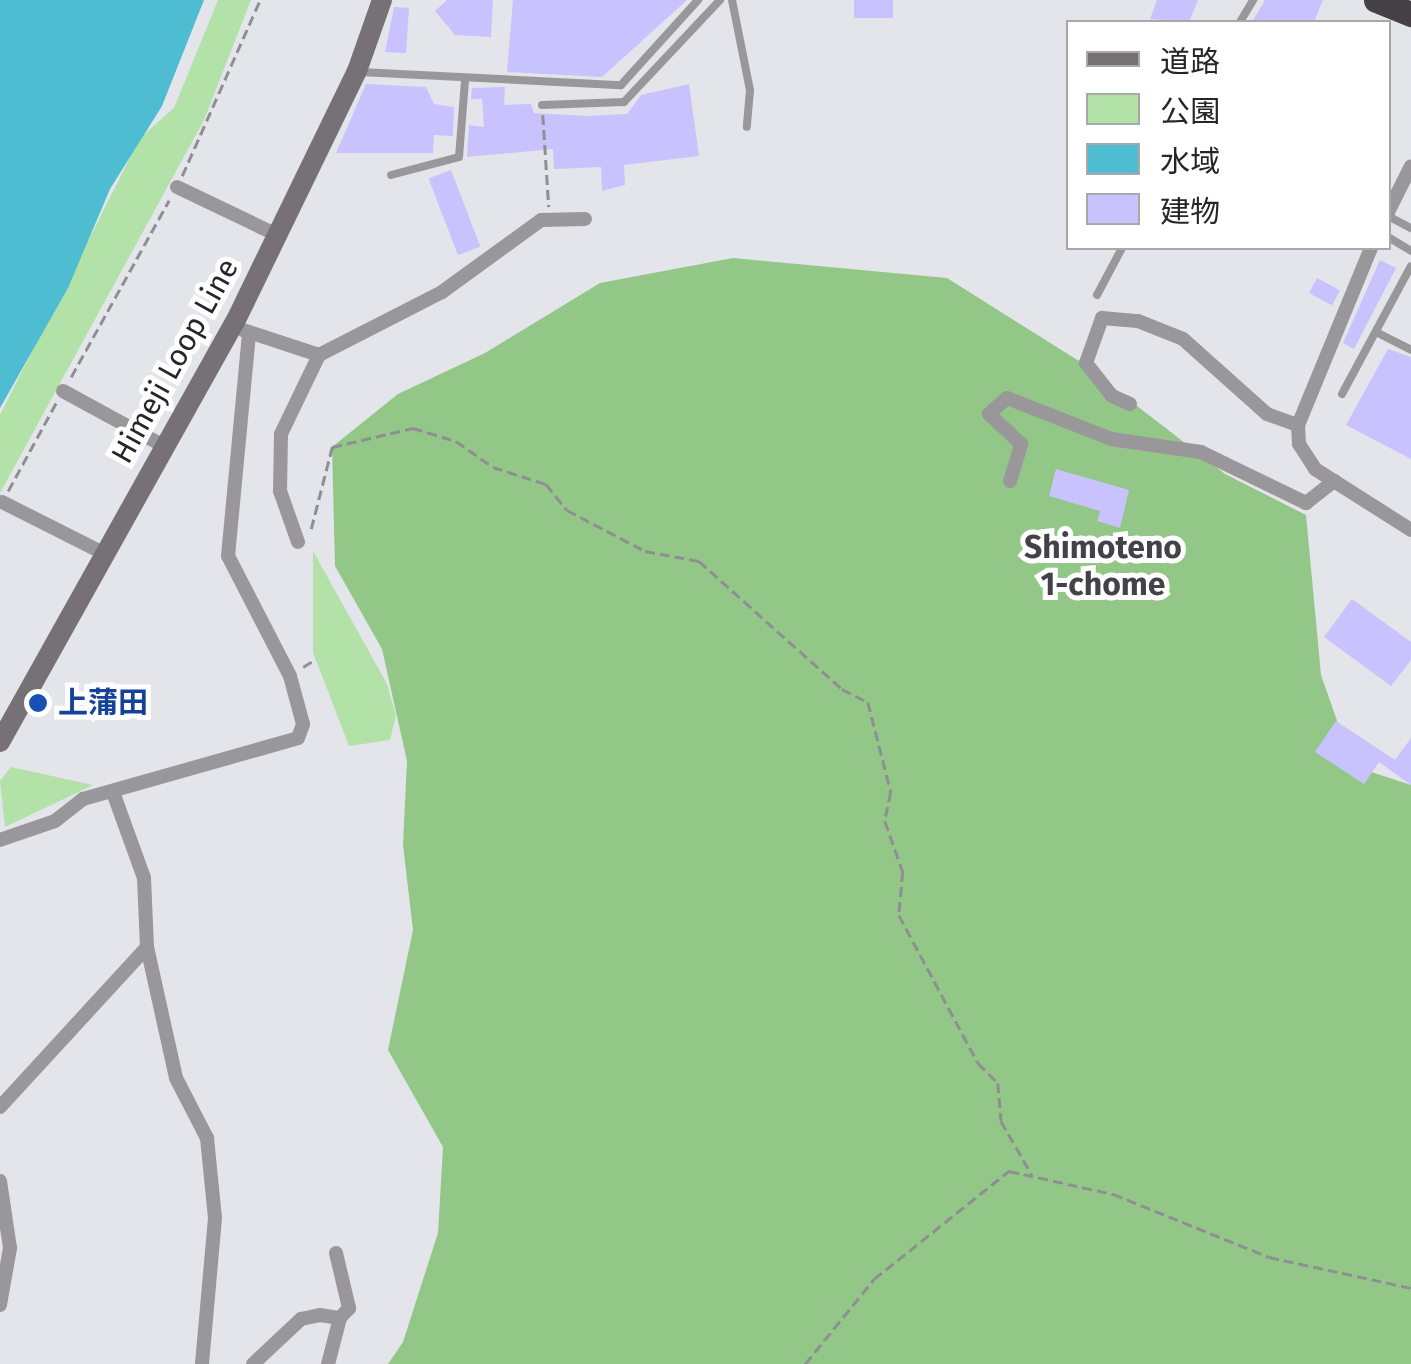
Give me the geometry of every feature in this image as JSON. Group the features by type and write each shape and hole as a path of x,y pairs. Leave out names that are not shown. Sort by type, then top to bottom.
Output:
{"highway":[{"path":"1376,0 1411,14"}],"main road":[{"name":"Himeji Loop Line","path":"0,742 162,445 242,329 276,235 357,71 382,0"}],"street":[{"path":"1391,208 1411,166"},
{"path":"177,187 276,235"},
{"path":"298,542 280,491 281,434 319,355 442,292 550,218 585,219"},
{"path":"1298,426 1370,250"},
{"path":"1130,404 1112,396 1086,362 1102,318 1138,321 1183,339 1256,406 1298,426 1315,468 1411,530"},
{"path":"0,840 55,821 84,800 114,795 298,738 303,724 290,676 228,556 242,329 319,355"},
{"path":"63,391 162,445"},
{"path":"1010,481 1021,444 989,414 1007,398 1111,439 1201,452 1306,503 1334,481"},
{"path":"2,502 105,554"},
{"path":"114,795 144,878 146,947 176,1078 208,1138 216,1218 202,1364"},
{"path":"0,1107 146,947"},
{"path":"0,1181 10,1248 0,1302"},
{"path":"328,1364 340,1318 348,1308 336,1254"},
{"path":"253,1364 302,1319 340,1318"}],"lane":[{"path":"357,71 466,80 621,85 698,0"},
{"path":"542,105 624,102 720,0"},
{"path":"732,0 750,90 747,128"},
{"path":"391,175 460,157 466,80"},
{"path":"1098,295 1121,250"},
{"path":"1342,394 1410,269"},
{"path":"1376,332 1411,350"}],"path":[{"path":"2,502 177,187 260,0"},
{"path":"542,105 550,218"},
{"path":"311,530 332,447 413,428 456,441 493,467 546,484 567,510 645,551 699,562 842,689 868,702 891,792 885,821 902,872 899,915 978,1063 998,1083 1001,1121 1032,1175"},
{"path":"290,676 316,658"},
{"path":"805,1364 874,1279 964,1212 997,1174 1032,1175 1113,1194 1269,1257 1411,1288"}],"green space":[{"path":"218,0 251,0 204,120 0,493 0,415 140,138 174,108"},
{"path":"733,258 947,278 1079,361 1225,474 1306,515 1321,675 1353,766 1411,785 1411,1364 388,1364 403,1342 438,1233 443,1147 388,1050 413,930 403,845 407,761 382,649 335,566 332,447 398,394 485,353 600,283"},
{"path":"313,551 387,684 396,716 390,740 349,746 313,652"},
{"path":"11,767 93,785 5,827 0,781"}],"water":[{"path":"0,0 204,0 162,106 110,189 68,288 0,408"}],"building":[{"path":"447,0 493,0 491,37 455,35 435,11"},
{"path":"513,0 687,0 602,77 507,72"},
{"path":"854,0 893,0 893,18 854,18"},
{"path":"1157,0 1198,0 1190,20 1150,19"},
{"path":"1265,0 1323,0 1315,20 1253,20"},
{"path":"394,7 409,8 406,53 385,52"},
{"path":"366,84 426,87 434,104 454,107 453,136 434,135 433,153 336,153"},
{"path":"689,84 699,156 624,165 625,185 602,191 601,167 554,169 553,149 467,157 469,125 484,127 482,99 471,99 472,88 505,87 504,105 531,104 534,113 587,116 627,114 641,95"},
{"path":"451,170 480,247 458,255 429,179"},
{"path":"1380,260 1396,268 1354,349 1343,343"},
{"path":"1317,278 1340,290 1332,305 1309,293"},
{"path":"1388,349 1411,357 1411,459 1346,425"},
{"path":"1056,469 1129,490 1120,528 1097,521 1100,511 1049,496"},
{"path":"1352,599 1411,642 1411,660 1391,686 1324,637"},
{"path":"1336,721 1395,760 1411,738 1411,785 1379,762 1364,784 1315,752"}],"place":[{"name":"上蒲田","path":"38,703"}],"district":[{"name":"Shimoteno 1-chome","path":"1103,566"}]}
